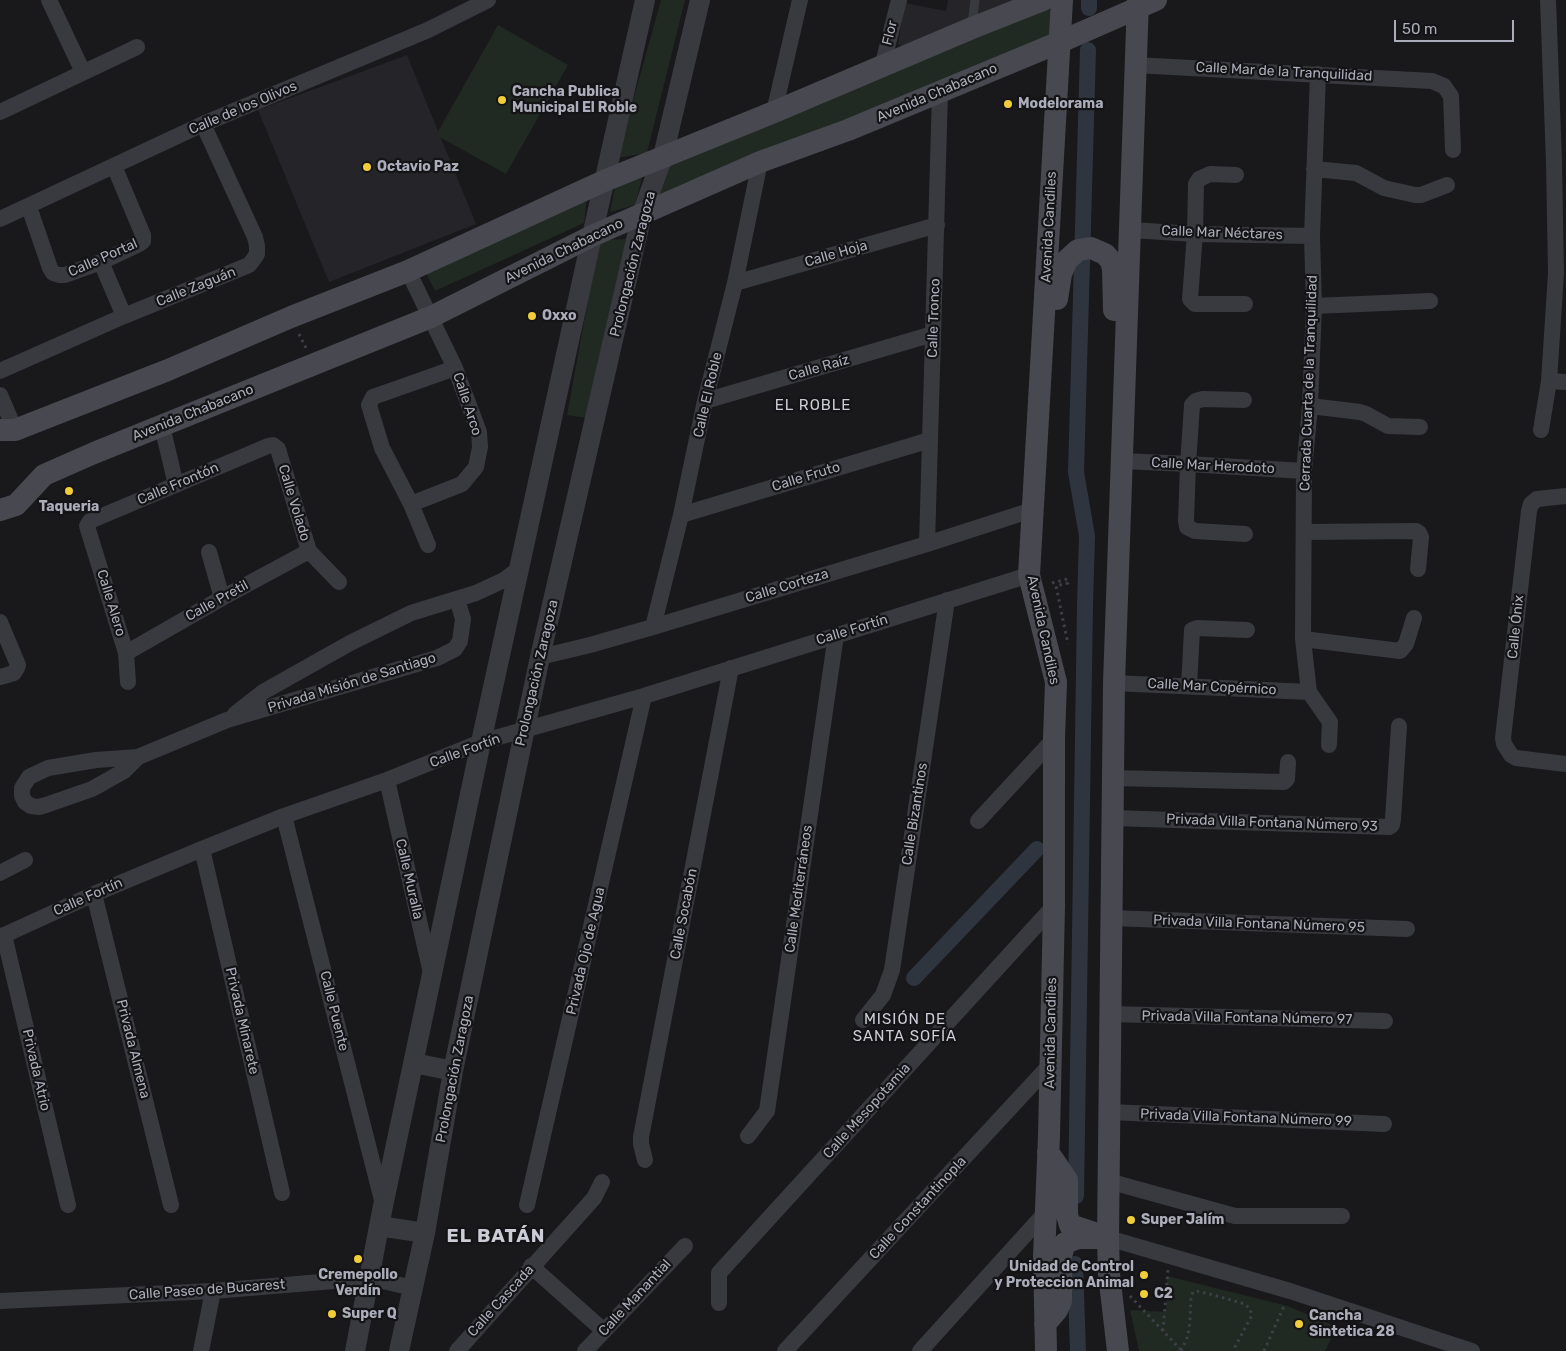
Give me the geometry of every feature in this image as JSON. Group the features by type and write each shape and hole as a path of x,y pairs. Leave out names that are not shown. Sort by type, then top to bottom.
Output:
{"main road":[{"path":"7,430 168,370 292,317 408,271 604,181 1044,0"},
{"name":"Avenida Candiles","path":"1046,1351 1044,1257 1054,906 1056,682 1029,575 1062,0"},
{"path":"1118,1351 1109,1274 1108,1238 1114,682 1131,230 1135,65 1144,2"},
{"name":"Avenida Chabacano","path":"0,510 16,505 44,476 94,453 431,317 592,236 760,162 848,130 1060,42 1144,2"},
{"path":"1042,348 1054,315 1062,268 1070,256 1078,250 1091,250 1108,258 1112,266 1115,333 1118,342 1125,350"},
{"path":"1048,1152 1067,1180 1066,1215 1070,1225 1073,1228 1108,1238"},
{"path":"1045,1324 1062,1301 1061,1256 1066,1243 1078,1238 1108,1238"}],"street":[{"path":"49,0 83,72"},
{"name":"Calle de los Olivos","path":"0,219 203,124 428,30 488,0"},
{"path":"354,1351 481,742 645,0"},
{"name":"Prolongación Zaragoza","path":"399,1351 425,1233 453,1071 540,657 642,214 663,156 700,0"},
{"path":"774,112 800,0"},
{"name":"Flor","path":"882,66 899,0"},
{"path":"1542,430 1561,273 1560,162 1548,0"},
{"path":"0,112 137,47"},
{"name":"Calle Mar de la Tranquilidad","path":"1135,65 1432,81 1444,86 1451,96 1453,150"},
{"name":"Cerrada Cuarta de la Tranquilidad","path":"1309,692 1303,639 1304,471 1310,406 1314,306 1312,236 1318,74"},
{"name":"Calle Tronco","path":"927,544 940,92"},
{"name":"Calle Zaguán","path":"0,371 124,316 249,265 257,254 255,237 203,124"},
{"name":"Calle El Roble","path":"652,627 681,515 705,401 735,283 760,162"},
{"name":"Calle Portal","path":"29,206 50,268 53,273 59,275 65,275 100,262 141,243 144,238 143,235 114,166"},
{"path":"1314,168 1360,175 1384,188 1415,195 1447,185"},
{"path":"1236,176 1210,174 1199,179 1196,190 1190,299 1195,304 1245,304"},
{"name":"Calle Hoja","path":"735,283 937,225"},
{"name":"Calle Mar Néctares","path":"1131,230 1195,234 1312,236"},
{"path":"100,262 124,316"},
{"name":"Calle Arco","path":"408,271 456,368 479,432 480,447 476,467 462,484 411,504"},
{"path":"1314,306 1430,301"},
{"name":"Calle Raíz","path":"705,401 933,334"},
{"path":"428,545 411,504 382,448 369,405 373,397 456,368"},
{"path":"1549,381 1566,382"},
{"path":"0,395 7,430"},
{"path":"1244,400 1214,398 1196,400 1192,405 1186,521 1188,527 1195,531 1245,534"},
{"path":"1310,406 1360,412 1388,426 1420,428"},
{"path":"162,426 176,485"},
{"name":"Calle Fruto","path":"681,515 930,440"},
{"name":"Calle Frontón","path":"87,526 90,521 273,445"},
{"name":"Calle Volado","path":"273,445 278,449 309,551 340,582"},
{"name":"Calle Mar Herodoto","path":"1122,461 1304,471"},
{"name":"Calle Ónix","path":"1566,496 1544,497 1536,499 1531,504 1503,738 1507,751 1511,756 1566,764"},
{"name":"Calle Corteza","path":"540,657 652,627 927,544 1032,510"},
{"name":"Calle Alero","path":"87,526 126,653 128,682"},
{"path":"1305,532 1416,531 1419,532 1421,537 1418,569"},
{"name":"Calle Pretil","path":"126,653 309,551"},
{"path":"208,552 222,598"},
{"name":"Privada Misión de Santiago","path":"227,720 263,692 350,643 411,613 476,593 504,580 519,570"},
{"name":"Calle Fortín","path":"2,936 94,894 202,849 284,816 387,780 481,742 644,696 1029,575"},
{"name":"Privada Misión de Santiago","path":"138,757 124,772 92,789 46,805 31,806 25,802 22,796 22,788 29,776 48,768 96,760 138,757 227,720 438,658 455,648 460,641 463,618 457,599"},
{"name":"Calle Bizantinos","path":"863,1020 883,995 892,970 947,600"},
{"path":"1303,639 1397,652 1403,649 1406,644 1414,618"},
{"path":"0,622 17,662 17,668 14,673 0,677"},
{"path":"1189,686 1192,630 1197,628 1247,630"},
{"name":"Calle Mediterráneos","path":"748,1136 767,1111 836,635"},
{"name":"Calle Socabón","path":"645,1160 641,1137 731,668"},
{"name":"Calle Mar Copérnico","path":"1114,682 1309,692"},
{"path":"1309,692 1330,722 1330,746"},
{"name":"Privada Ojo de Agua","path":"527,1205 644,696"},
{"name":"Privada Villa Fontana Número 93","path":"1113,818 1389,827 1392,825 1393,819 1399,726"},
{"path":"978,821 1054,739"},
{"path":"1113,778 1284,782 1287,779 1288,762"},
{"name":"Calle Muralla","path":"387,780 432,977"},
{"name":"Calle Puente","path":"284,816 383,1206"},
{"name":"Privada Minarete","path":"202,849 282,1193"},
{"path":"0,873 25,860"},
{"name":"Privada Almena","path":"94,894 171,1205"},
{"name":"Calle Mesopotamia","path":"720,1303 720,1274 1054,906"},
{"name":"Privada Villa Fontana Número 95","path":"1111,918 1407,929"},
{"name":"Privada Atrio","path":"2,936 68,1205"},
{"name":"Privada Villa Fontana Número 97","path":"1110,1014 1385,1021"},
{"path":"414,1063 453,1071"},
{"name":"Calle Constantinopla","path":"785,1351 1050,1065"},
{"name":"Privada Villa Fontana Número 99","path":"1109,1112 1384,1124"},
{"path":"1108,1181 1235,1216 1342,1216"},
{"name":"Calle Cascada","path":"456,1351 594,1198 602,1182"},
{"path":"920,1351 1046,1213"},
{"path":"379,1226 425,1233"},
{"path":"1108,1238 1290,1291 1472,1351"},
{"name":"Calle Manantial","path":"585,1351 685,1246"},
{"path":"531,1266 604,1331"},
{"name":"Calle Paseo de Bucarest","path":"0,1301 213,1291 370,1278 413,1288"},
{"path":"201,1351 213,1291"}],"lane":[{"path":"972,28 975,0"}],"path":[{"path":"292,317 313,365"},
{"path":"1052,583 1067,579 1068,583 1056,586 1065,632"},
{"path":"1163,1331 1169,1255"},
{"path":"1264,1351 1290,1291"},
{"path":"1129,1295 1181,1351 1188,1336 1192,1292 1206,1293 1245,1304 1250,1309 1252,1315 1234,1350"}],"shaded area":[{"path":"661,0 685,0 647,153 617,158"},
{"path":"948,0 1015,0 902,47 898,44 905,3 946,11"},
{"path":"1053,0 1054,35 652,203 666,159"},
{"name":"Cancha Publica Municipal El Roble","path":"498,25 568,65 506,174 436,135"},
{"name":"Octavio Paz","path":"407,55 476,224 329,282 258,110"},
{"path":"642,178 635,205 610,212 615,187"},
{"path":"587,197 584,223 435,291 423,267"},
{"path":"627,239 586,418 567,415 599,240"},
{"path":"1167,1276 1288,1306 1337,1327 1325,1351 1139,1351 1130,1310 1166,1312"}],"waterway":[{"path":"1089,0 1089,8"},
{"path":"1076,1196 1087,536 1076,472 1088,50"},
{"path":"914,978 1037,849"},
{"path":"1075,1264 1078,1351"}],"place":[{"name":"Cancha Publica Municipal El Roble","path":"502,100"},
{"name":"Modelorama","path":"1008,104"},
{"name":"Octavio Paz","path":"367,167"},
{"name":"Oxxo","path":"532,316"},
{"name":"Taqueria","path":"69,491"},
{"name":"Super Jalím","path":"1131,1220"},
{"name":"Cremepollo Verdín","path":"358,1259"},
{"name":"Unidad de Control y Proteccion Animal","path":"1144,1275"},
{"name":"C2","path":"1144,1294"},
{"name":"Super Q","path":"332,1314"},
{"name":"Cancha Sintetica 28","path":"1299,1324"}],"district":[{"name":"EL ROBLE","path":"813,406"},
{"name":"MISIÓN DE SANTA SOFÍA","path":"905,1028"},
{"name":"EL BATÁN","path":"496,1237"}]}
